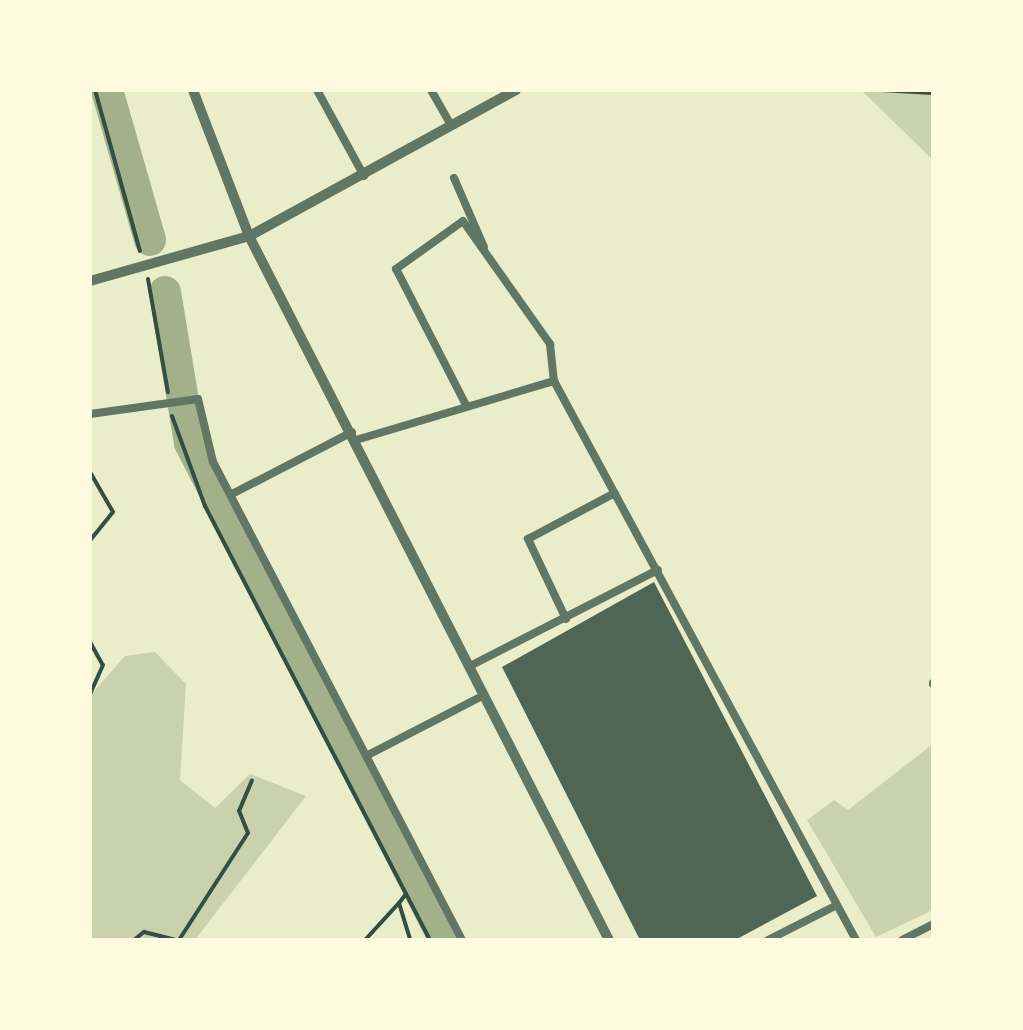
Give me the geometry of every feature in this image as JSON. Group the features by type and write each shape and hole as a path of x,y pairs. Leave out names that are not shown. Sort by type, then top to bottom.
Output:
{"street":[{"path":"193,90 249,236 610,940"},
{"path":"317,90 364,176"},
{"path":"431,90 451,125"},
{"path":"90,281 249,236 516,90"},
{"path":"454,178 484,247"},
{"path":"466,405 396,269 463,221 550,344 554,381 658,570 833,907 856,940"},
{"path":"232,494 353,436 554,381"},
{"path":"90,414 198,399 232,494 462,940"},
{"path":"566,619 528,539 615,493"},
{"path":"470,666 658,570"},
{"path":"366,756 484,696"},
{"path":"768,940 833,907"},
{"path":"902,940 933,924"}],"path":[{"path":"881,90 933,93"},
{"path":"90,472 113,512 90,540"},
{"path":"90,642 104,665 90,694"},
{"path":"134,940 144,932 178,940 248,833 238,811 252,782"},
{"path":"365,940 406,894"},
{"path":"399,903 410,940"}],"green space":[{"path":"861,90 933,90 933,160"},
{"path":"155,652 186,684 180,780 215,808 250,774 306,796 195,940 90,940 90,696 125,656"},
{"path":"933,744 933,910 876,937 807,820 834,800 848,810"}],"building":[{"path":"654,582 817,896 735,940 640,940 502,667"}],"waterway":[{"path":"107,90 150,240"},
{"path":"165,292 190,443 445,940"}]}
